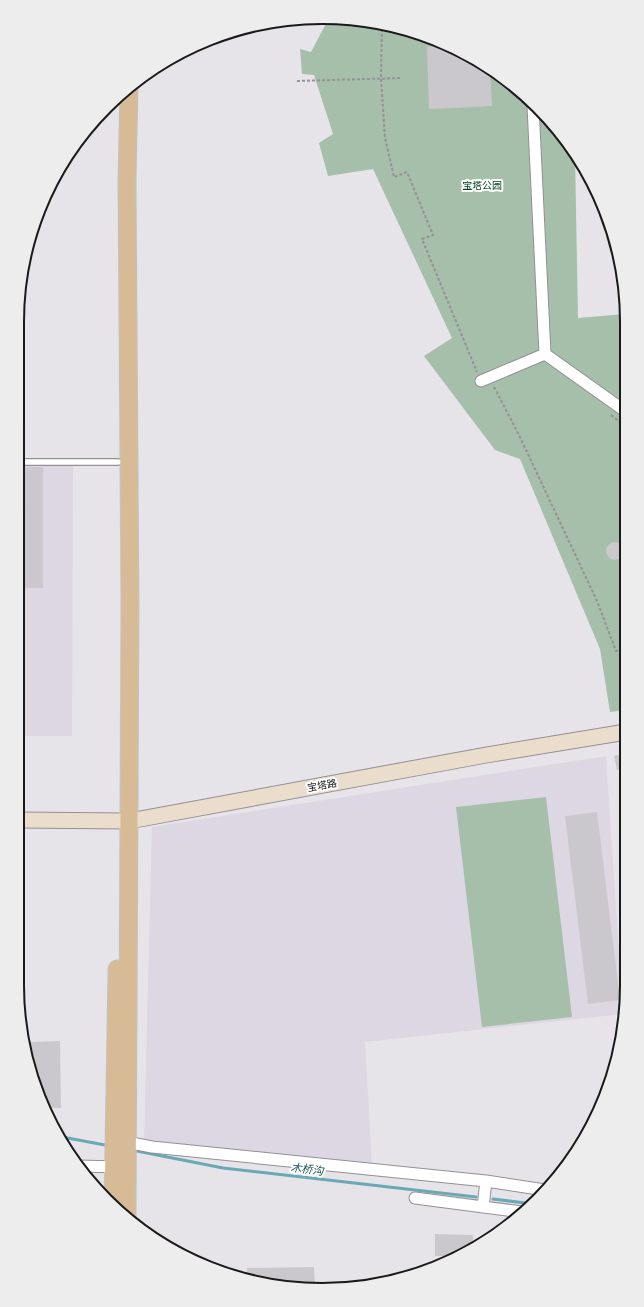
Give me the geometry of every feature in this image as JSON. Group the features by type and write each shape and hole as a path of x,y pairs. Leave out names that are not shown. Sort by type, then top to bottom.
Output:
{"main road":[{"path":"123,100 127,182 121,1168 126,1209"},
{"path":"122,101 116,189 118,462 124,605"},
{"path":"114,1199 121,1168"}],"street":[{"path":"533,111 545,354"},
{"path":"485,379 545,354"},
{"path":"545,354 620,407"},
{"name":"宝塔路","path":"24,820 124,820 486,755 620,733"},
{"path":"121,1140 152,1147 486,1181 539,1189"},
{"path":"86,1166 121,1168"},
{"path":"483,1206 486,1181"},
{"path":"415,1198 516,1211"}],"lane":[{"path":"24,462 118,462"}],"path":[{"path":"382,30 381,78 385,138 394,177 407,172 433,235 422,239 485,379 519,435 597,601 616,651 620,650"},
{"path":"297,81 400,78"}],"shaded area":[{"path":"73,465 72,736 24,736 24,466"},
{"path":"606,756 620,968 618,1015 365,1042 372,1167 144,1142 152,827"}],"green space":[{"name":"宝塔公园","path":"326,24 380,30 399,34 436,47 488,74 518,98 533,111 546,126 575,165 578,318 620,314 620,711 610,712 600,649 520,459 495,450 424,356 452,338 373,169 328,176 319,143 333,134 314,75 302,74 300,49 311,52"},
{"path":"546,797 572,1017 482,1027 456,807"}],"building":[{"path":"427,47 435,47 454,55 490,76 492,106 429,109"},
{"path":"24,467 43,467 43,588 24,588"},
{"path":"612,543 620,544 620,558 615,560 609,557 606,551"},
{"path":"620,754 620,769 617,770 614,756"},
{"path":"597,812 619,1000 588,1004 565,816"},
{"path":"60,1041 61,1108 51,1108 40,1081 30,1042"},
{"path":"435,1234 473,1235 473,1242 471,1243 445,1256 435,1256"},
{"path":"314,1267 315,1283 283,1280 247,1273 247,1268"}],"waterway":[{"name":"木桥沟","path":"66,1138 105,1145"},
{"name":"木桥沟","path":"137,1151 223,1168 476,1197"},
{"name":"木桥沟","path":"493,1199 525,1203"}]}
